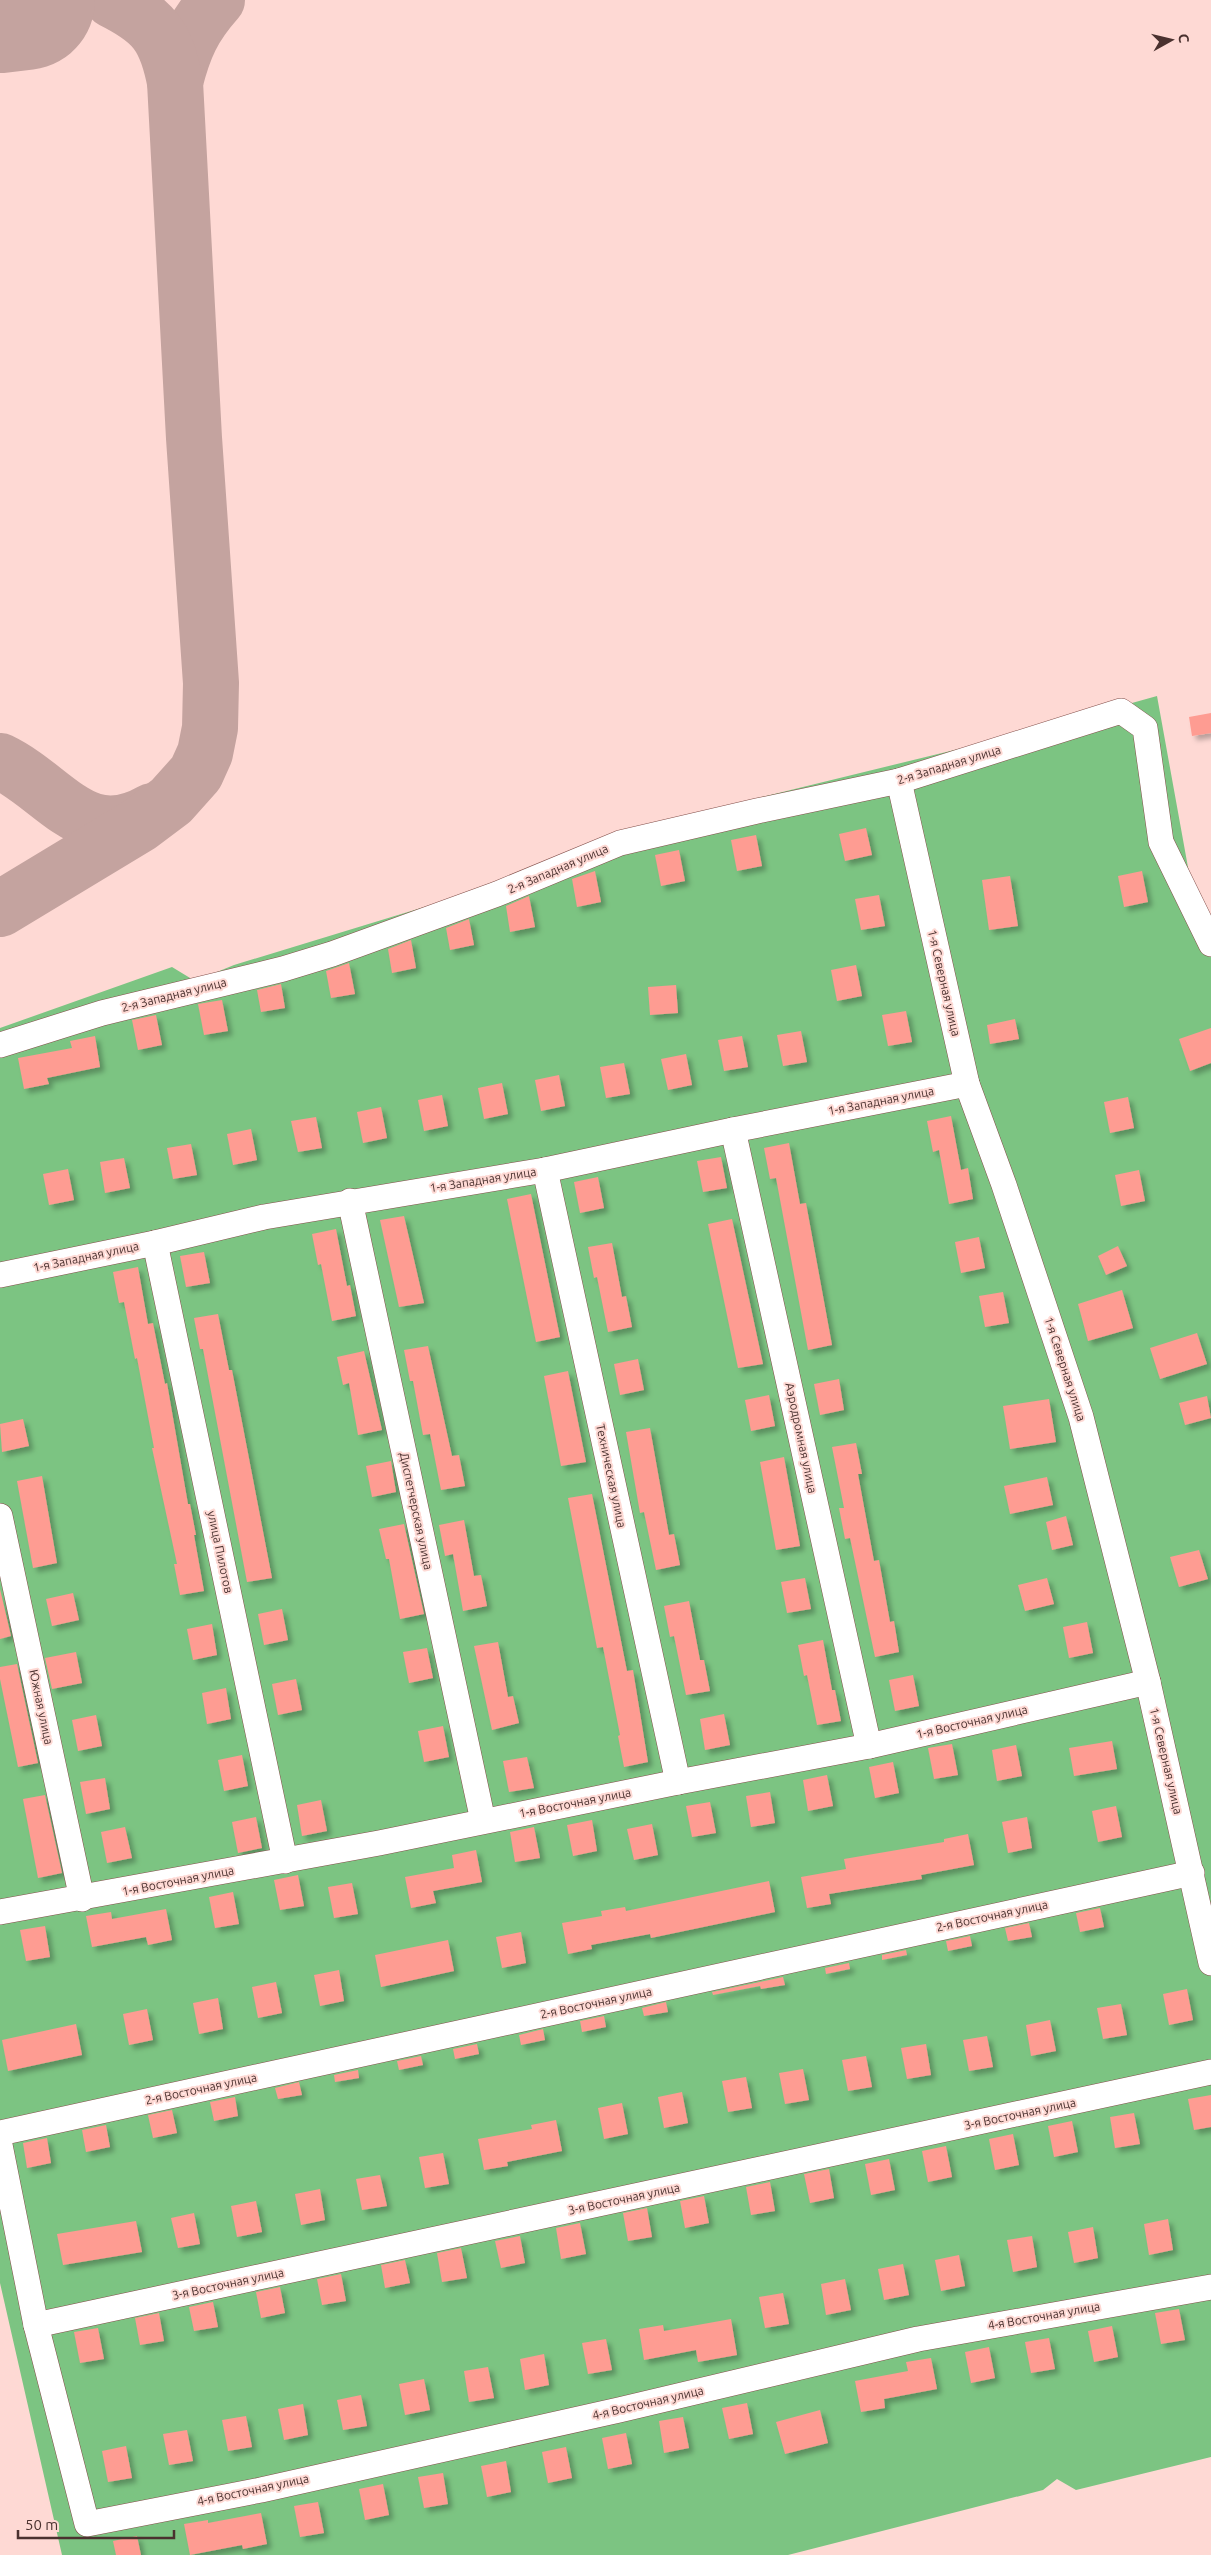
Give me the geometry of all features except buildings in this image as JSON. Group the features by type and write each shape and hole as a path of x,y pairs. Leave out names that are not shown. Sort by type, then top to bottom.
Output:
{"street":[{"name":"2-я Западная улица","path":"0,1045 102,1013 283,969 332,954 497,894 620,843 757,811 898,782 1121,711 1145,728 1161,842 1211,944"},
{"name":"1-я Северная улица","path":"898,782 967,1084 1004,1185 1081,1417 1148,1682 1211,1963"},
{"name":"1-я Западная улица","path":"0,1275 264,1217 350,1201 545,1170 733,1130 967,1084"},
{"name":"Аэродромная улица","path":"733,1130 869,1746"},
{"name":"Техническая улица","path":"545,1170 678,1782"},
{"name":"Диспетчерская улица","path":"350,1201 483,1822"},
{"name":"улица Пилотов","path":"155,1242 285,1861"},
{"name":"Южная улица","path":"0,1516 82,1899"},
{"name":"1-я Восточная улица","path":"0,1912 82,1899 285,1861 678,1782 869,1746 1148,1682"},
{"name":"2-я Восточная улица","path":"0,2133 1192,1873"},
{"name":"3-я Восточная улица","path":"36,2325 1211,2072"},
{"path":"0,2145 36,2325"},
{"name":"4-я Восточная улица","path":"36,2325 87,2524 261,2490 581,2419 918,2339 1211,2287"}],"green space":[{"path":"1157,696 1195,906 1211,941 1211,2457 1076,2490 1057,2479 1043,2490 788,2555 62,2555 0,2283 0,1028 172,967 195,981 234,965 434,904 647,825 1028,732"}],"taxiway":[{"path":"0,909 139,825 171,801 196,773 205,753 210,728 211,683 194,438 175,82 167,53 156,32 138,15 112,0"},
{"path":"175,82 190,38 217,0"},
{"path":"0,761 20,772 72,811 89,819 107,823 128,821 152,811"}],"runway":[{"path":"0,3 25,0"}]}
